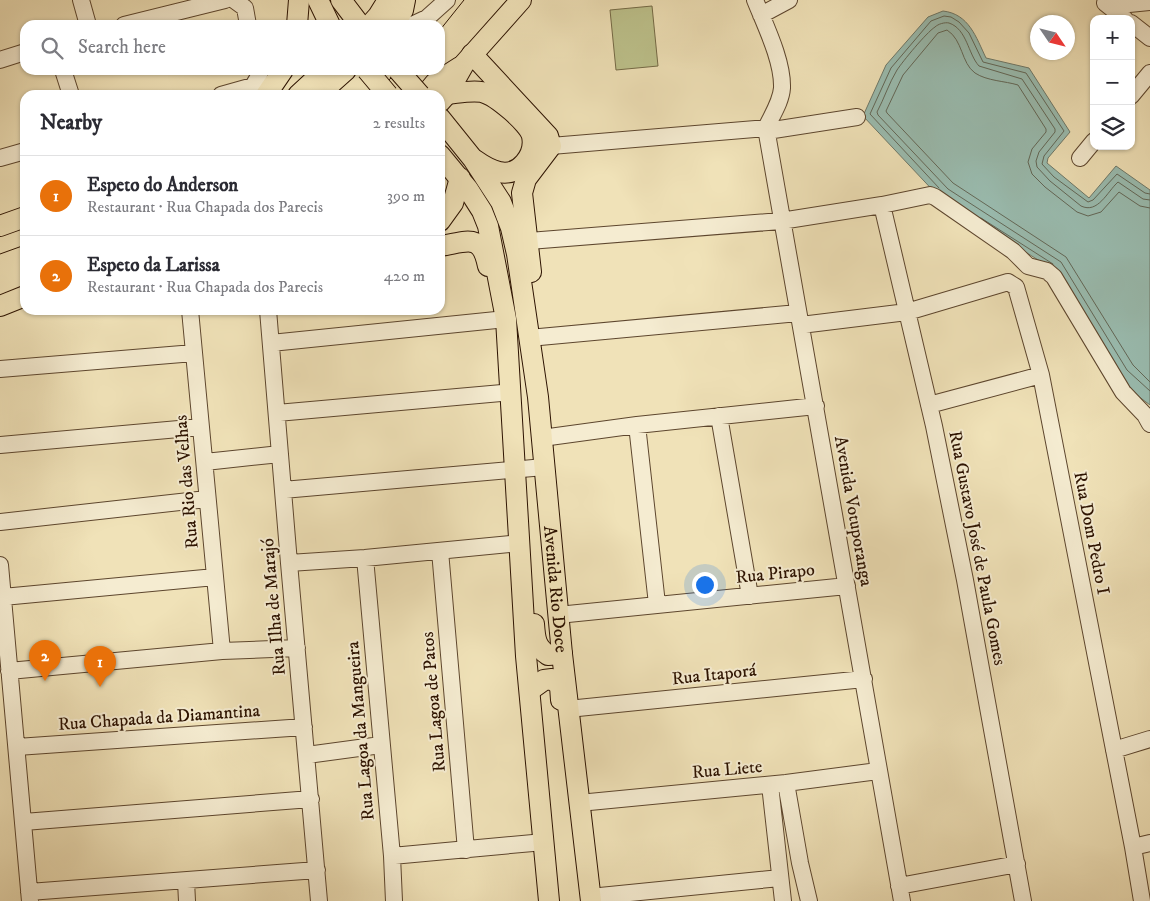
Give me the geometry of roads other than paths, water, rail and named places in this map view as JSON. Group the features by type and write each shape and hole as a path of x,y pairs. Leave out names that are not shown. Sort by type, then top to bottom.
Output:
{"main road":[{"path":"297,20 299,0"},
{"path":"318,0 328,20"},
{"path":"359,17 388,0"},
{"path":"397,20 406,0"},
{"path":"445,96 468,59 521,0"},
{"path":"429,90 435,83 468,59"},
{"path":"468,59 548,136 551,146 526,179 522,193 529,241 534,305 529,338"},
{"path":"260,90 277,75"},
{"path":"303,90 320,75"},
{"path":"324,90 340,75"},
{"path":"371,75 384,90"},
{"path":"402,75 416,90"},
{"path":"445,98 477,91 491,95 501,101 530,130 532,143 530,155 522,165 512,172 499,172 473,159"},
{"name":"Avenida Rio Doce","path":"445,124 473,159 501,202 511,228 538,397 562,654 590,899"},
{"name":"Avenida Rio Doce","path":"445,161 475,200 488,226 505,314 512,392 515,470 530,690 549,901"},
{"path":"445,214 453,203 460,178"},
{"path":"0,226 20,219"},
{"name":"Avenida Rio Doce","path":"445,245 470,242 477,243 483,248 493,293 505,314"},
{"path":"0,306 20,298"},
{"path":"520,552 530,573 535,640 537,645 548,656 562,654"},
{"path":"530,690 544,680 552,679 560,686 570,774 578,796"}],"street":[{"path":"81,0 87,20"},
{"path":"144,20 225,0"},
{"path":"234,0 245,8 247,20"},
{"path":"423,20 447,0"},
{"path":"766,130 782,89 778,60 758,8 789,0"},
{"path":"1105,3 1150,2"},
{"path":"1105,3 1120,15"},
{"path":"1135,26 1150,38"},
{"path":"0,60 20,54"},
{"path":"1135,91 1150,73"},
{"path":"65,75 69,90"},
{"path":"259,75 260,90"},
{"path":"551,146 766,130 857,117"},
{"name":"Avenida Votuporanga","path":"766,130 864,679 900,894"},
{"path":"1080,158 1090,146"},
{"path":"0,158 20,152"},
{"path":"529,241 781,221 882,205 930,195 1013,251 1028,266 1047,272 1054,277 1123,392 1148,419"},
{"name":"Rua Gustavo José de Paula Gomes","path":"882,205 929,405 965,580 1023,901"},
{"name":"Rua Dom Pedro I","path":"529,338 907,312 1008,282 1016,287 1041,375 1142,901"},
{"path":"271,343 505,314"},
{"name":"Rua Rio das Velhas","path":"190,315 222,651"},
{"name":"Rua Ilha de Marajó","path":"268,315 288,563 319,901"},
{"path":"0,369 194,353"},
{"path":"929,405 1041,375"},
{"path":"277,413 512,392"},
{"path":"542,438 637,425 816,406"},
{"path":"718,416 750,596"},
{"path":"637,425 657,604"},
{"path":"0,445 201,427"},
{"path":"204,462 280,454"},
{"path":"283,490 544,467"},
{"path":"0,522 207,499"},
{"path":"288,563 440,551 520,552"},
{"name":"Rua Lagoa de Patos","path":"440,551 466,850"},
{"name":"Rua Lagoa da Mangueira","path":"365,558 392,856 394,901"},
{"path":"0,566 9,672 6,718 17,747 30,897 110,893 186,881 317,870"},
{"path":"3,597 214,577"},
{"name":"Rua Pirapo","path":"558,615 847,586"},
{"path":"9,672 222,651 297,648"},
{"name":"Rua Itaporá","path":"568,709 864,679"},
{"name":"Rua Chapada da Diamantina","path":"17,747 304,727"},
{"path":"1114,750 1150,739"},
{"path":"307,755 381,745"},
{"name":"Rua Liete","path":"578,796 778,784 878,770"},
{"path":"778,784 809,901"},
{"path":"778,784 781,883"},
{"path":"24,822 311,799"},
{"path":"392,856 544,842"},
{"path":"1133,847 1150,843"},
{"path":"781,883 800,863"},
{"path":"900,894 1017,864"},
{"path":"186,881 187,901"},
{"path":"590,899 687,894 781,883 805,883"}],"water":[{"path":"943,11 952,13 965,22 975,35 986,58 1029,68 1070,132 1048,158 1047,163 1089,198 1116,166 1150,190 1150,405 1134,393 1118,377 1054,270 940,198 863,116 886,65 928,17"}],"tram line":[{"path":"445,24 464,0"},
{"path":"378,90 394,75"},
{"path":"0,254 20,247"}],"place":[{"name":"Espeto da Larissa","path":"45,681"},
{"name":"Espeto do Anderson","path":"100,687"}]}
